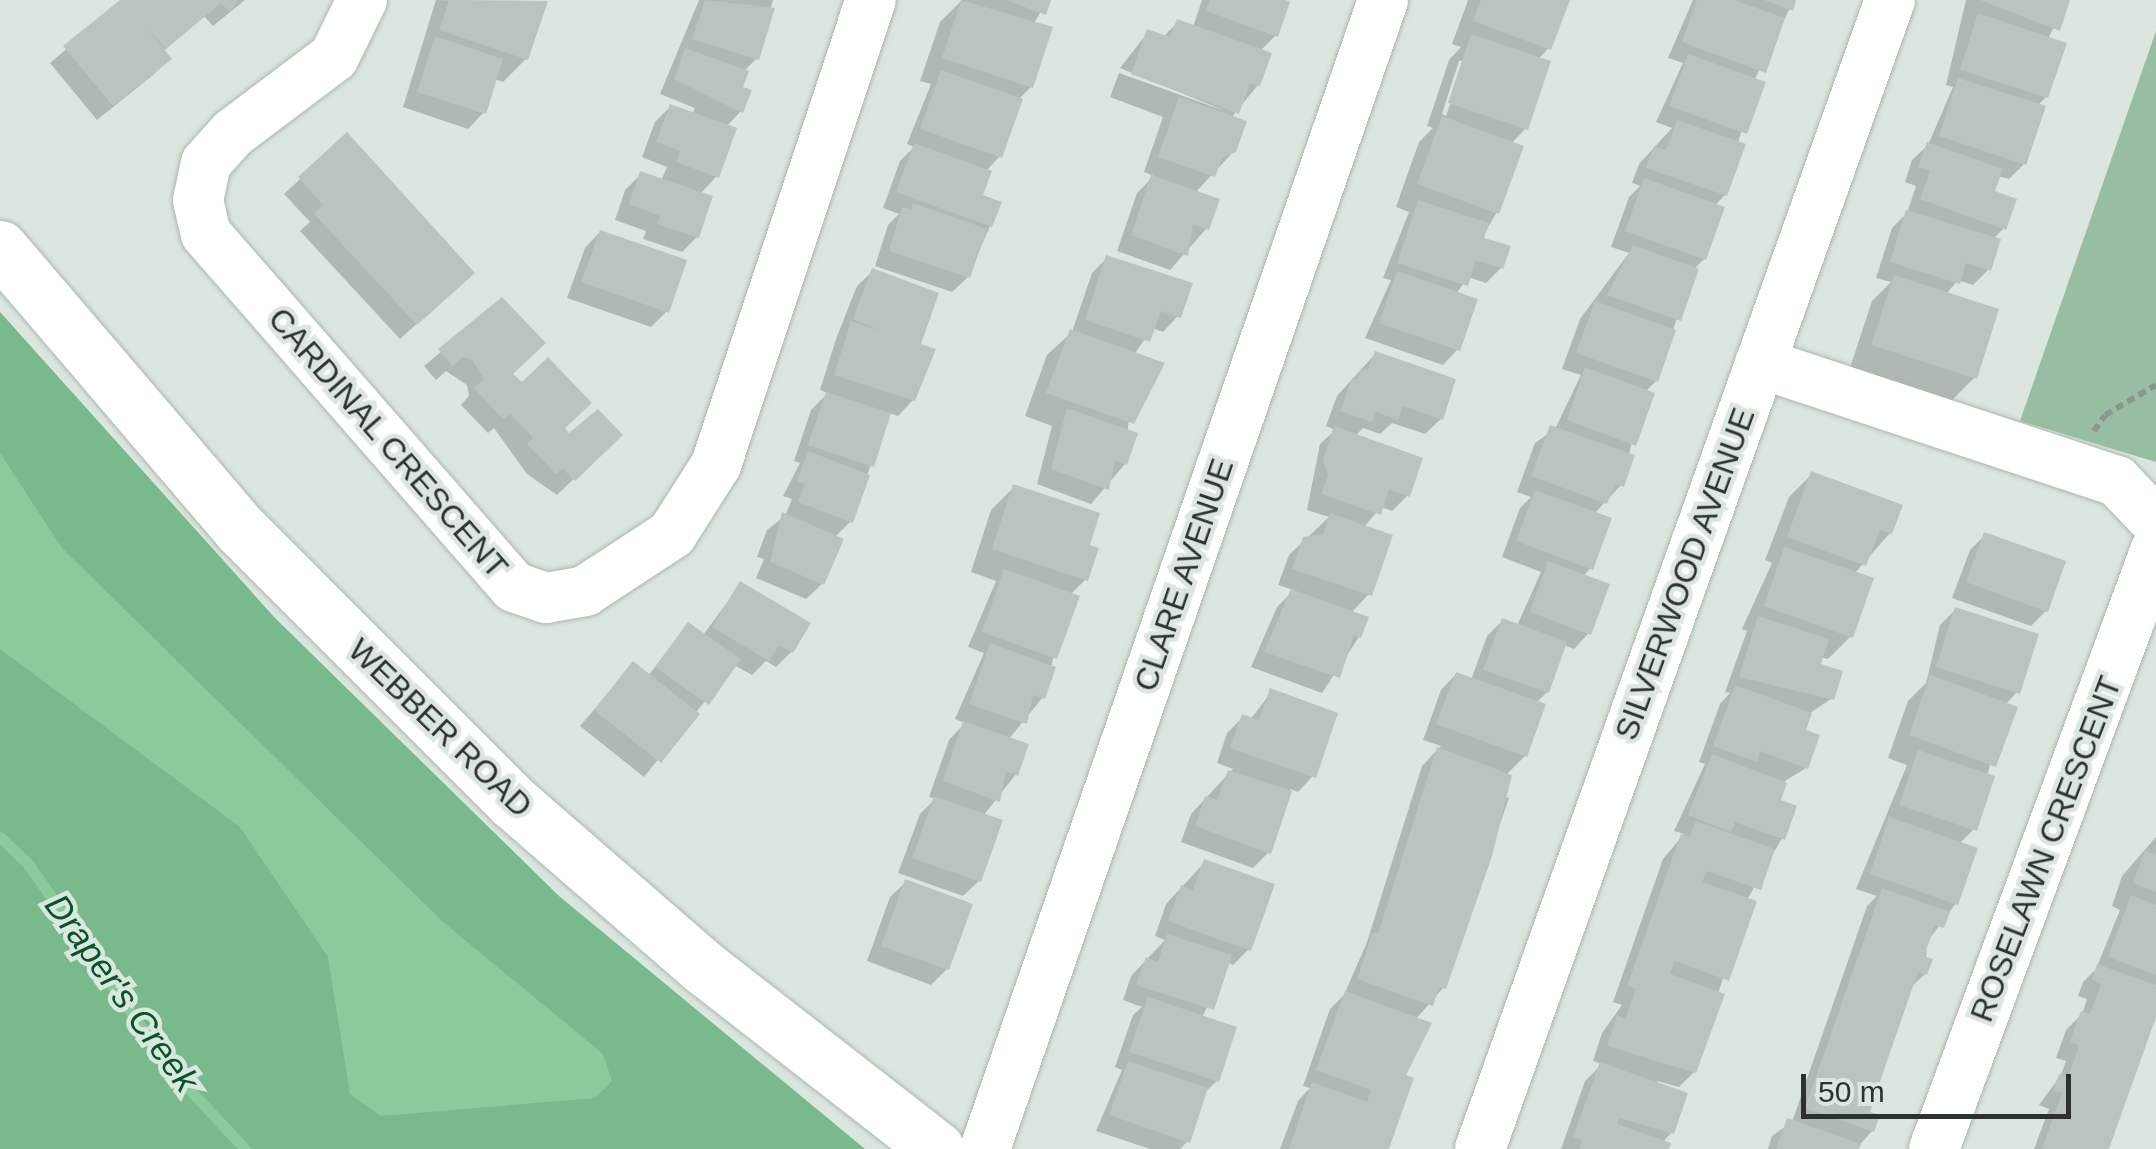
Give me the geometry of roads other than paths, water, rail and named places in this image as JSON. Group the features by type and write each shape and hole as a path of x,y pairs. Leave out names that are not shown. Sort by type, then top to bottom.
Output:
{"main road":[{"name":"WEBBER ROAD","path":"0,248 241,530 513,802 703,967 938,1149"}],"street":[{"name":"CARDINAL CRESCENT","path":"362,0 334,57 233,133 206,163 198,200 206,234 514,587 546,598 584,591 672,534 716,465 871,0"},
{"name":"CLARE AVENUE","path":"984,1149 1383,0"},
{"name":"SILVERWOOD AVENUE","path":"1480,1149 1890,0"},
{"path":"1760,363 2118,481 2156,522"},
{"name":"ROSELAWN CRESCENT","path":"1934,1149 2156,549"}],"waterway":[{"name":"Draper's Creek","path":"0,837 29,865 170,1069 245,1149"}]}
